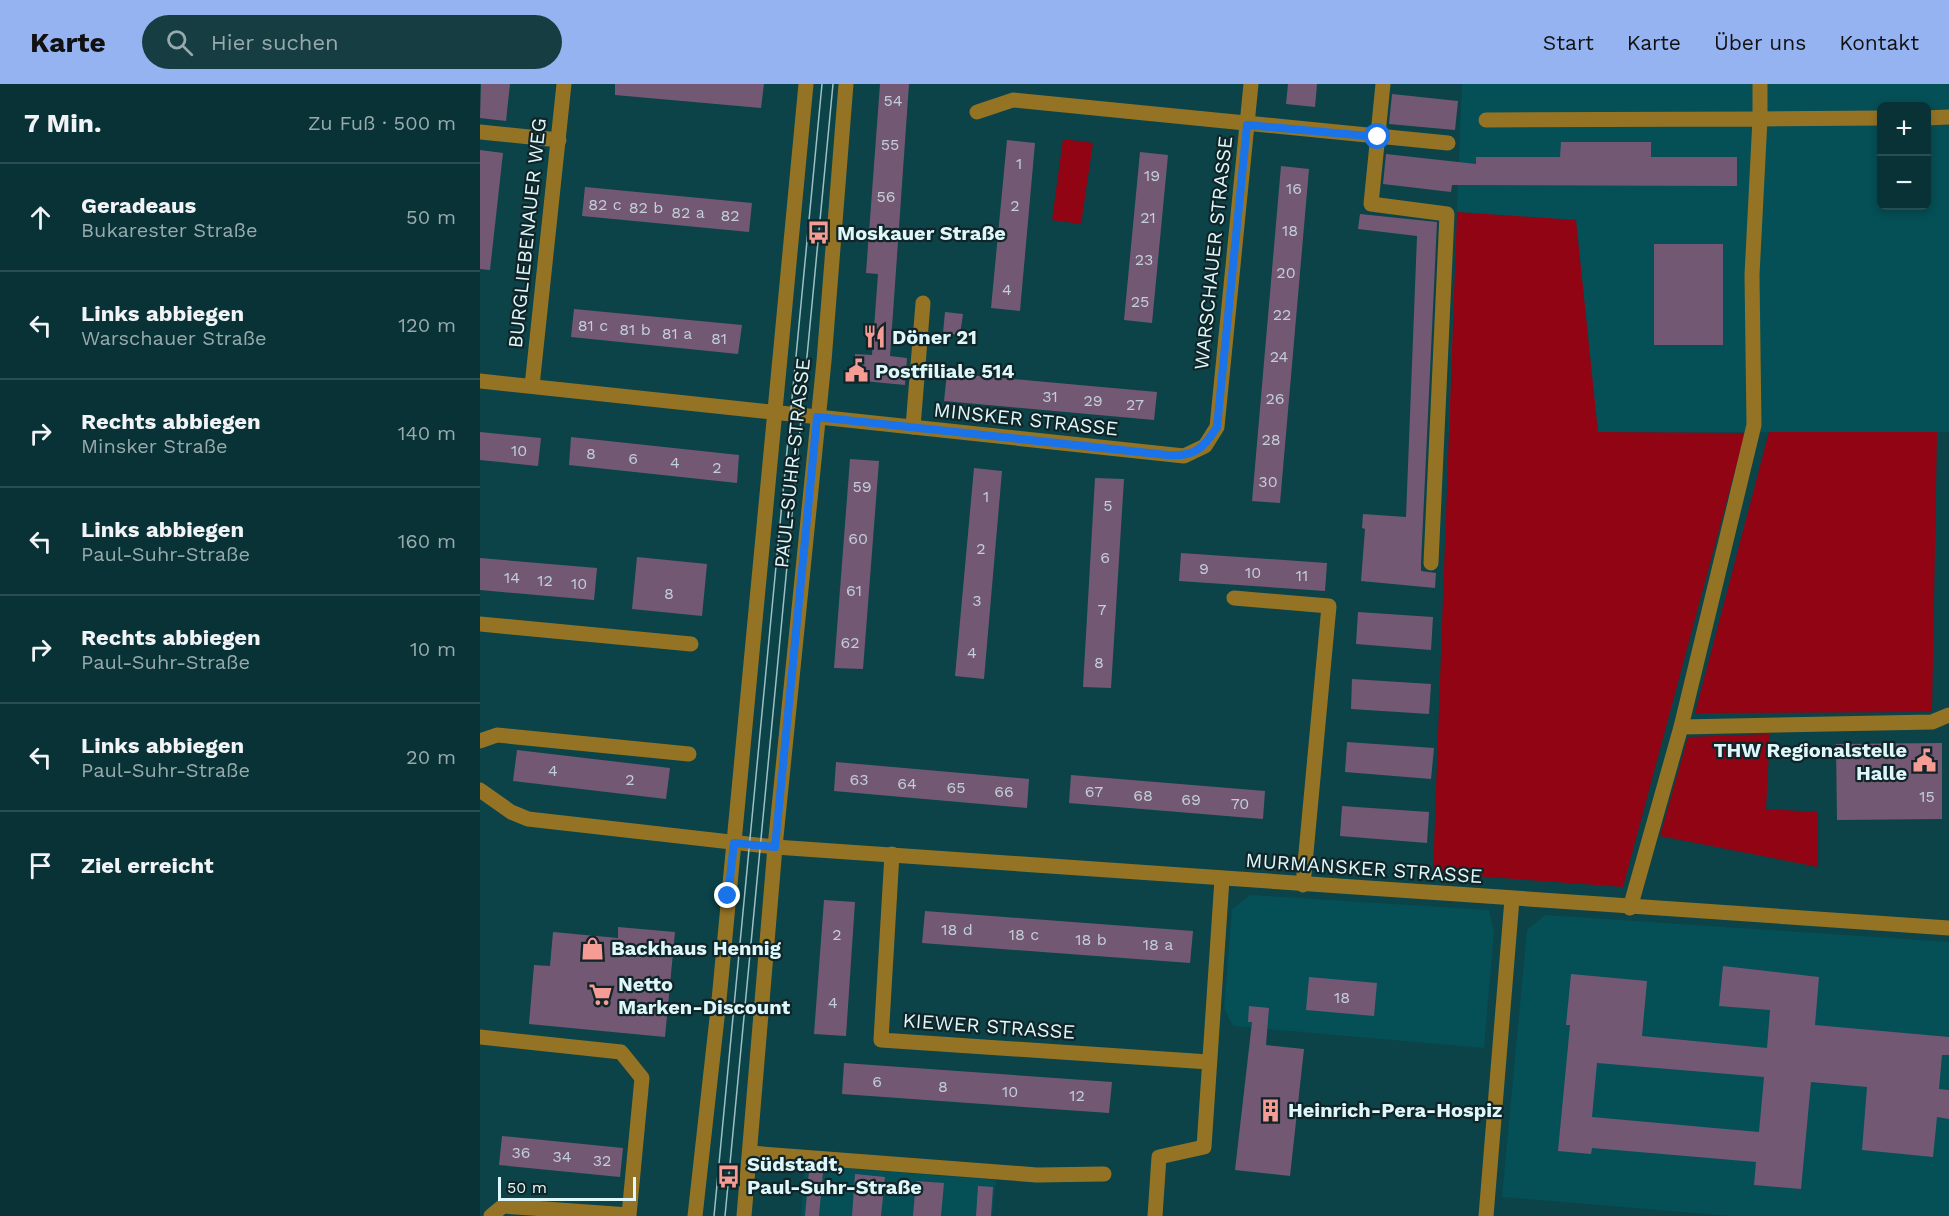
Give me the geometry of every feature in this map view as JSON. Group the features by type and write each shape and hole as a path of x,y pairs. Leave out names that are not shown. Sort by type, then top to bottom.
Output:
{"street":[{"name":"BURGLIEBENAUER WEG","path":"532,386 564,84"},
{"name":"PAUL-SUHR-STRASSE","path":"694,1216 734,843 806,84"},
{"name":"PAUL-SUHR-STRASSE","path":"744,1216 775,847 845,126 846,84"},
{"name":"WARSCHAUER STRASSE","path":"1217,427 1251,84"},
{"path":"1383,84 1371,204 1447,214 1431,562"},
{"path":"1630,908 1681,727 1754,425 1752,275 1760,84"},
{"path":"977,112 1013,100 1247,125 1448,143"},
{"path":"1931,118 1949,117"},
{"path":"1486,120 1877,118"},
{"path":"480,132 559,140"},
{"path":"913,427 923,303"},
{"path":"480,381 775,413"},
{"name":"MINSKER STRASSE","path":"775,413 1184,456 1205,446 1217,427"},
{"path":"1234,598 1329,606 1304,885"},
{"path":"480,624 691,644"},
{"path":"1681,727 1932,722 1948,718"},
{"path":"480,741 497,735 689,754"},
{"path":"480,790 511,812 528,819 775,847"},
{"name":"MURMANSKER STRASSE","path":"775,847 1630,908 1949,928"},
{"name":"KIEWER STRASSE","path":"892,854 881,1040 1209,1062"},
{"path":"1155,1216 1159,1156 1204,1147 1222,879"},
{"path":"1486,1216 1512,899"},
{"path":"480,1037 621,1052 642,1078 629,1215 503,1206 491,1216"},
{"path":"750,1153 1037,1175 1104,1174"}],"shaded area":[{"path":"1462,84 1949,84 1949,432 1448,433"},
{"path":"1063,139 1093,143 1081,224 1052,220"},
{"path":"1457,212 1576,220 1598,432 1745,433 1623,887 1433,873"},
{"path":"1769,432 1937,432 1932,712 1695,713"},
{"path":"1770,734 1766,809 1818,812 1818,867 1660,836 1688,737"},
{"path":"1251,895 1489,910 1494,932 1484,1048 1233,1026 1224,1008 1232,909"},
{"path":"1545,915 1949,942 1949,1216 1730,1216 1502,1197 1527,930"},
{"path":"805,1165 996,1180 992,1216 801,1216"}],"building":[{"path":"481,84 510,84 506,121 480,118"},
{"path":"615,84 764,84 761,108 615,95"},
{"path":"880,84 909,84 890,356 907,358 905,385 853,380 855,354 872,355 878,274 866,273"},
{"path":"1288,84 1317,84 1315,107 1286,104"},
{"path":"1392,94 1458,101 1455,130 1389,124"},
{"path":"1007,140 1035,143 1020,311 991,308"},
{"path":"1561,142 1651,142 1651,157 1737,157 1737,186 1452,185 1451,192 1383,184 1386,154 1476,164 1476,157 1560,157"},
{"path":"480,150 503,153 490,270 480,269"},
{"path":"1140,152 1168,155 1152,323 1124,320"},
{"path":"1281,166 1309,169 1280,503 1252,501"},
{"path":"585,187 752,203 749,232 582,216"},
{"path":"1360,214 1437,222 1421,563 1421,571 1436,573 1435,588 1361,581 1365,529 1362,528 1363,514 1406,517 1417,236 1358,229"},
{"path":"1654,244 1723,244 1723,345 1654,345"},
{"path":"574,309 742,325 738,354 571,337"},
{"path":"945,312 963,314 960,335 943,333"},
{"path":"947,373 1157,392 1154,420 944,401"},
{"path":"480,432 541,438 538,466 480,460"},
{"path":"571,437 739,455 737,483 569,465"},
{"path":"850,459 879,461 863,669 834,668"},
{"path":"974,468 1002,471 984,679 955,676"},
{"path":"1095,478 1124,479 1111,688 1083,687"},
{"path":"1181,553 1327,563 1325,591 1179,581"},
{"path":"637,557 707,564 702,616 632,609"},
{"path":"480,558 597,568 594,600 480,590"},
{"path":"1358,612 1433,617 1431,650 1356,644"},
{"path":"1352,679 1431,684 1429,714 1351,709"},
{"path":"1347,742 1434,748 1431,779 1345,772"},
{"path":"1942,743 1942,819 1837,820 1836,744"},
{"path":"517,750 670,768 666,799 513,781"},
{"path":"836,762 1029,779 1027,808 834,791"},
{"path":"1071,775 1265,791 1263,819 1069,803"},
{"path":"1342,806 1429,812 1427,843 1340,836"},
{"path":"824,900 855,902 846,1036 814,1034"},
{"path":"925,911 1193,931 1190,963 922,943"},
{"name":"Netto Marken-Discount","path":"618,927 675,932 665,1037 529,1024 534,965 550,966 553,932 618,938"},
{"path":"1723,966 1819,977 1815,1025 1949,1037 1949,1055 1942,1055 1939,1089 1949,1090 1949,1119 1937,1117 1933,1157 1862,1150 1867,1087 1811,1082 1801,1189 1754,1185 1756,1162 1592,1148 1591,1154 1558,1151 1570,1025 1566,1025 1571,974 1647,981 1642,1036 1767,1048 1770,1010 1719,1006","holes":["1597,1063 1764,1077 1759,1132 1592,1117"]},
{"path":"1309,977 1377,983 1374,1016 1306,1010"},
{"name":"Heinrich-Pera-Hospiz","path":"1249,1006 1269,1008 1266,1045 1304,1049 1290,1176 1235,1170 1252,1022 1248,1022"},
{"path":"844,1063 1112,1082 1109,1113 842,1094"},
{"path":"502,1136 623,1148 620,1177 499,1165"},
{"path":"809,1171 823,1172 819,1216 805,1216"},
{"path":"855,1174 885,1177 881,1216 852,1216"},
{"path":"916,1181 944,1183 941,1216 913,1216"},
{"path":"978,1186 993,1187 991,1216 976,1216"}],"tram line":[{"path":"714,1216 822,84"},
{"path":"725,1216 833,84"}],"place":[{"name":"Moskauer Straße","path":"819,233"},
{"name":"Döner 21","path":"874,337"},
{"name":"Postfiliale 514","path":"857,371"},
{"name":"THW Regionalstelle Halle","path":"1925,761"},
{"name":"Backhaus Hennig","path":"593,948"},
{"name":"Netto Marken-Discount","path":"600,995"},
{"name":"Heinrich-Pera-Hospiz","path":"1270,1110"},
{"name":"Südstadt, Paul-Suhr-Straße","path":"729,1176"}],"route":[{"path":"728,896 734,843 775,847 817,417 1167,455 1184,456 1205,446 1217,427 1247,125 1378,137"}]}
